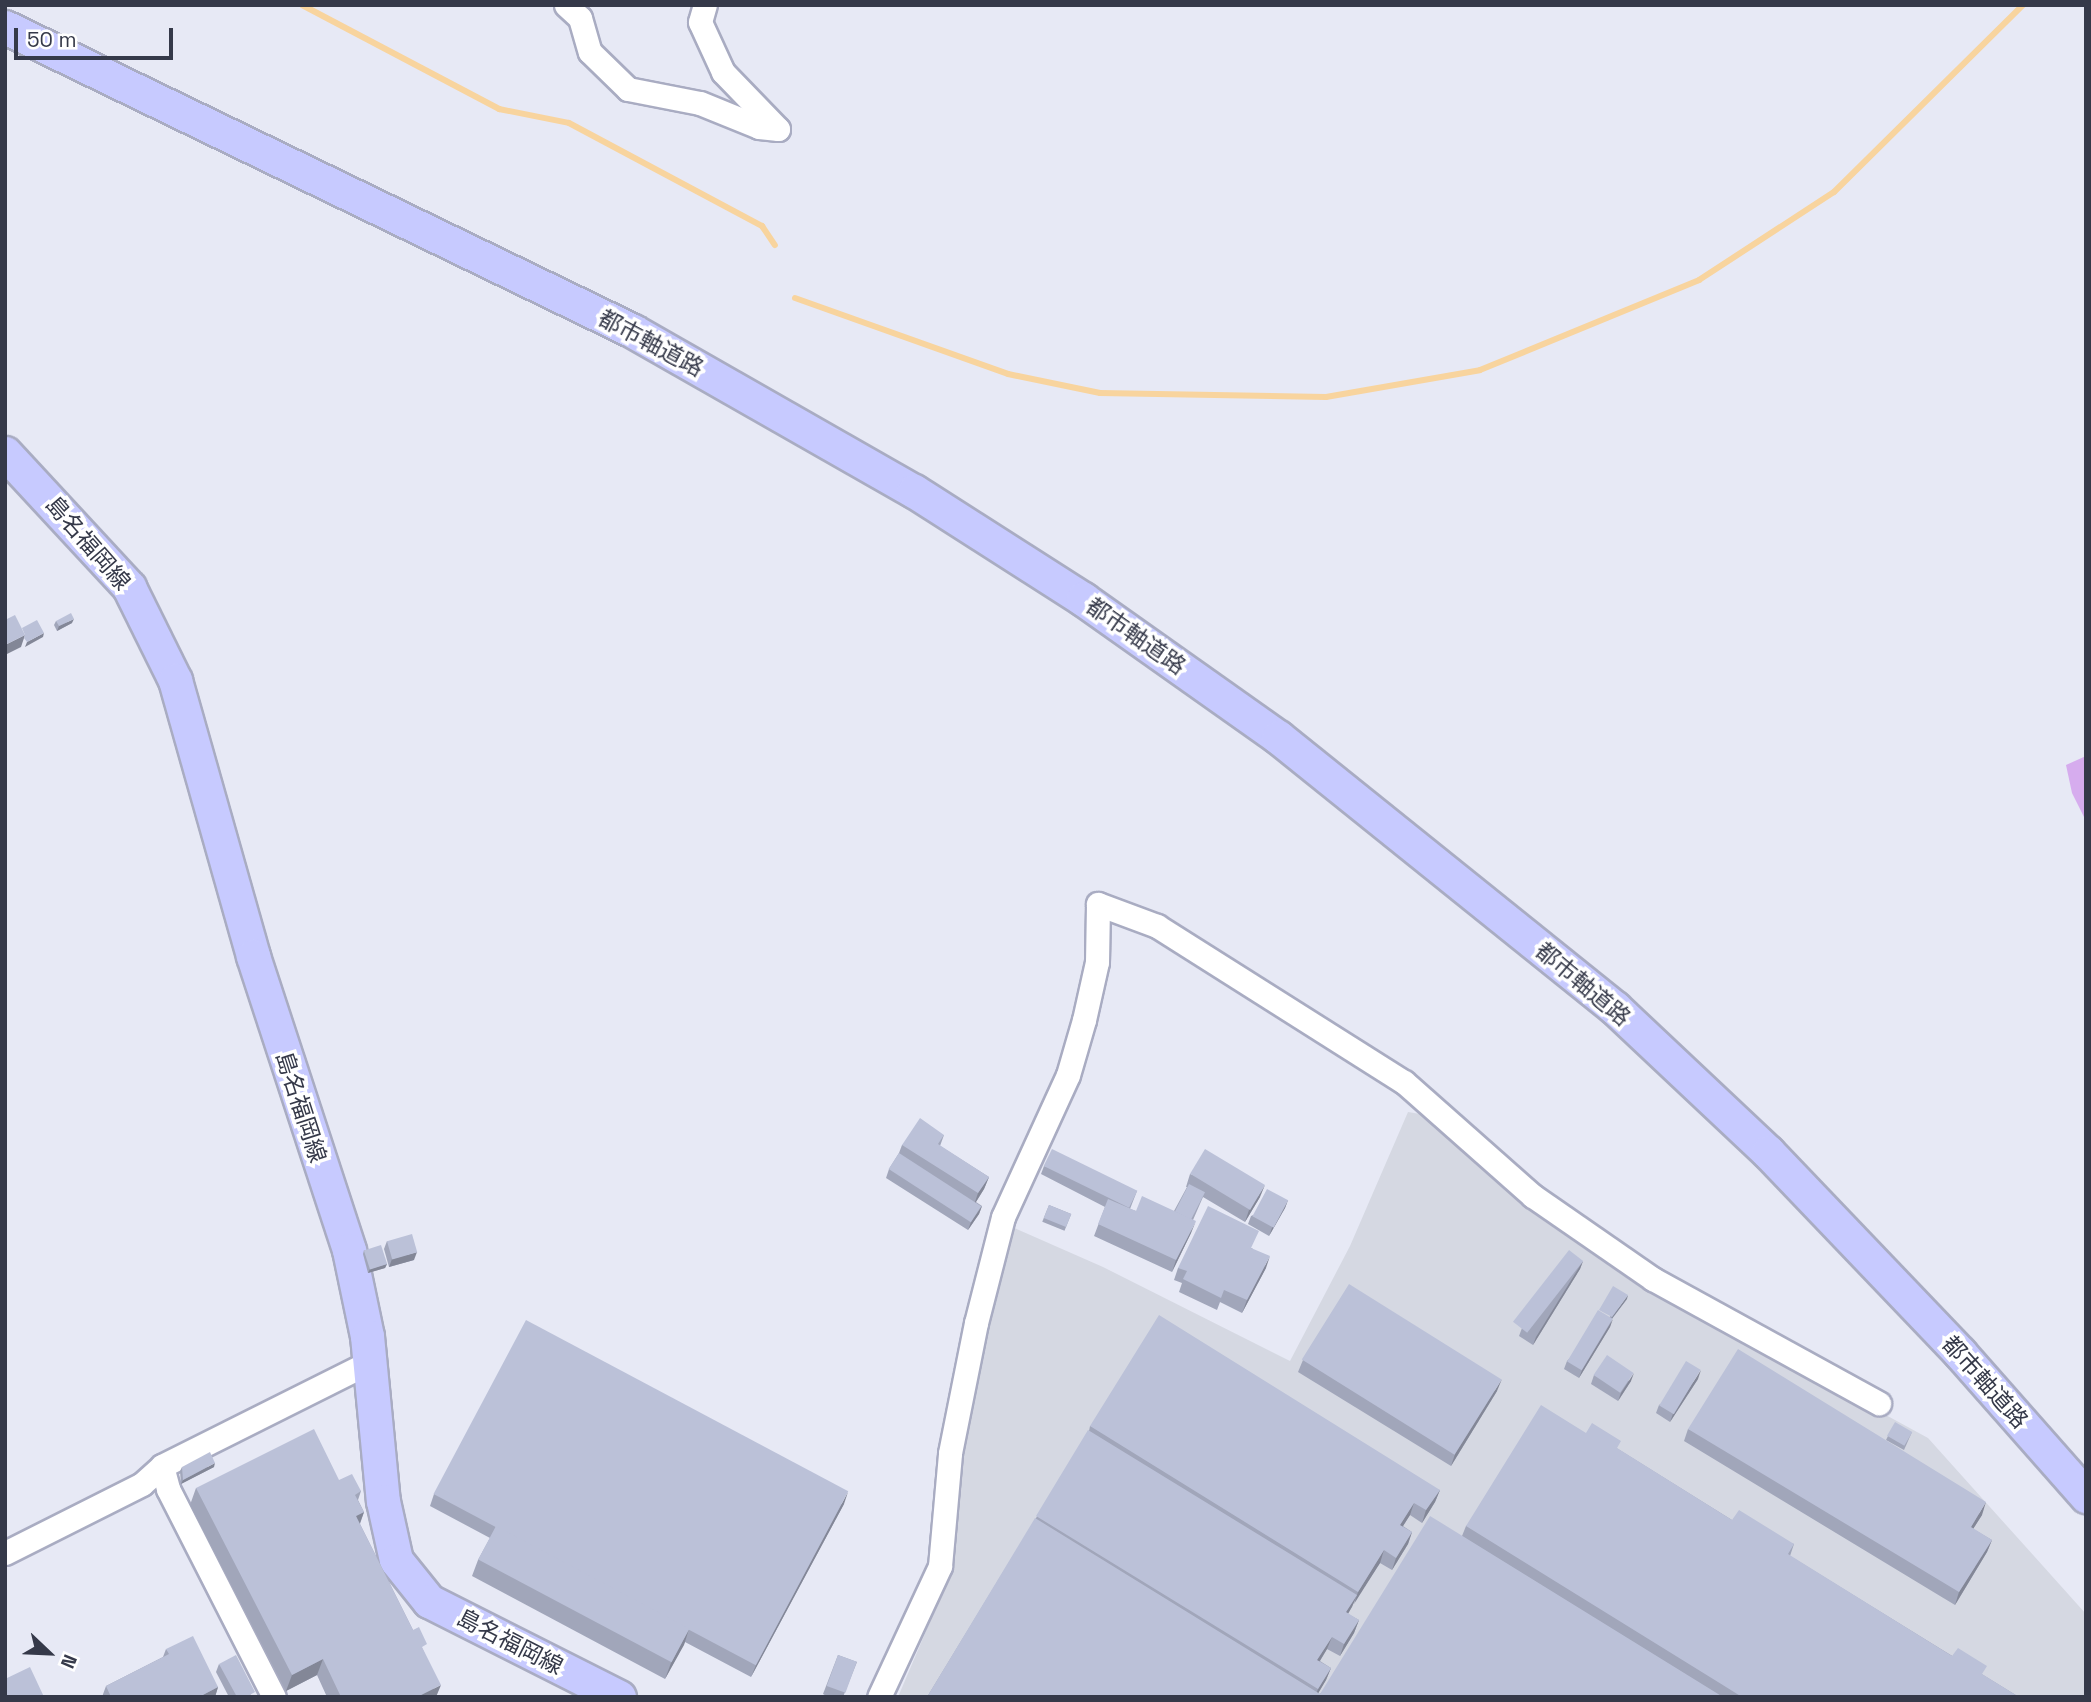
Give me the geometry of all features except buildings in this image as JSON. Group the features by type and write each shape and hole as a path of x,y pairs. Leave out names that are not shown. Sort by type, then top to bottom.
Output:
{"main road":[{"name":"都市軸道路","path":"5,27 633,331 914,491 1148,645 1289,745 1615,1009 1768,1152 1960,1353 2086,1496"},
{"name":"島名福岡線","path":"5,453 129,587 176,680 253,956 349,1250 370,1362 388,1539 406,1577 429,1601 619,1697"}],"street":[{"path":"566,5 580,18 590,52 628,89 700,103 759,127 778,129 723,72 699,22 705,5"},
{"path":"879,1697 940,1566 950,1453 985,1287 1003,1217 1068,1075 1081,1031 1097,962 1098,904 1157,926 1404,1082 1533,1196 1653,1279 1879,1403"},
{"path":"5,1553 142,1484 162,1466 370,1362"},
{"path":"162,1466 168,1489 274,1697"}],"shaded area":[{"path":"2086,756 2086,821 2072,793 2066,765"},
{"path":"1408,1112 1426,1115 1627,1274 1928,1438 2086,1614 2086,1697 898,1697 952,1570 966,1424 1010,1226 1103,1267 1290,1361 1350,1246"}],"waterway":[{"path":"302,5 499,109 569,123 762,226 775,245"},
{"path":"795,298 1008,374 1100,393 1326,397 1480,370 1699,280 1834,192 2023,5"}]}
